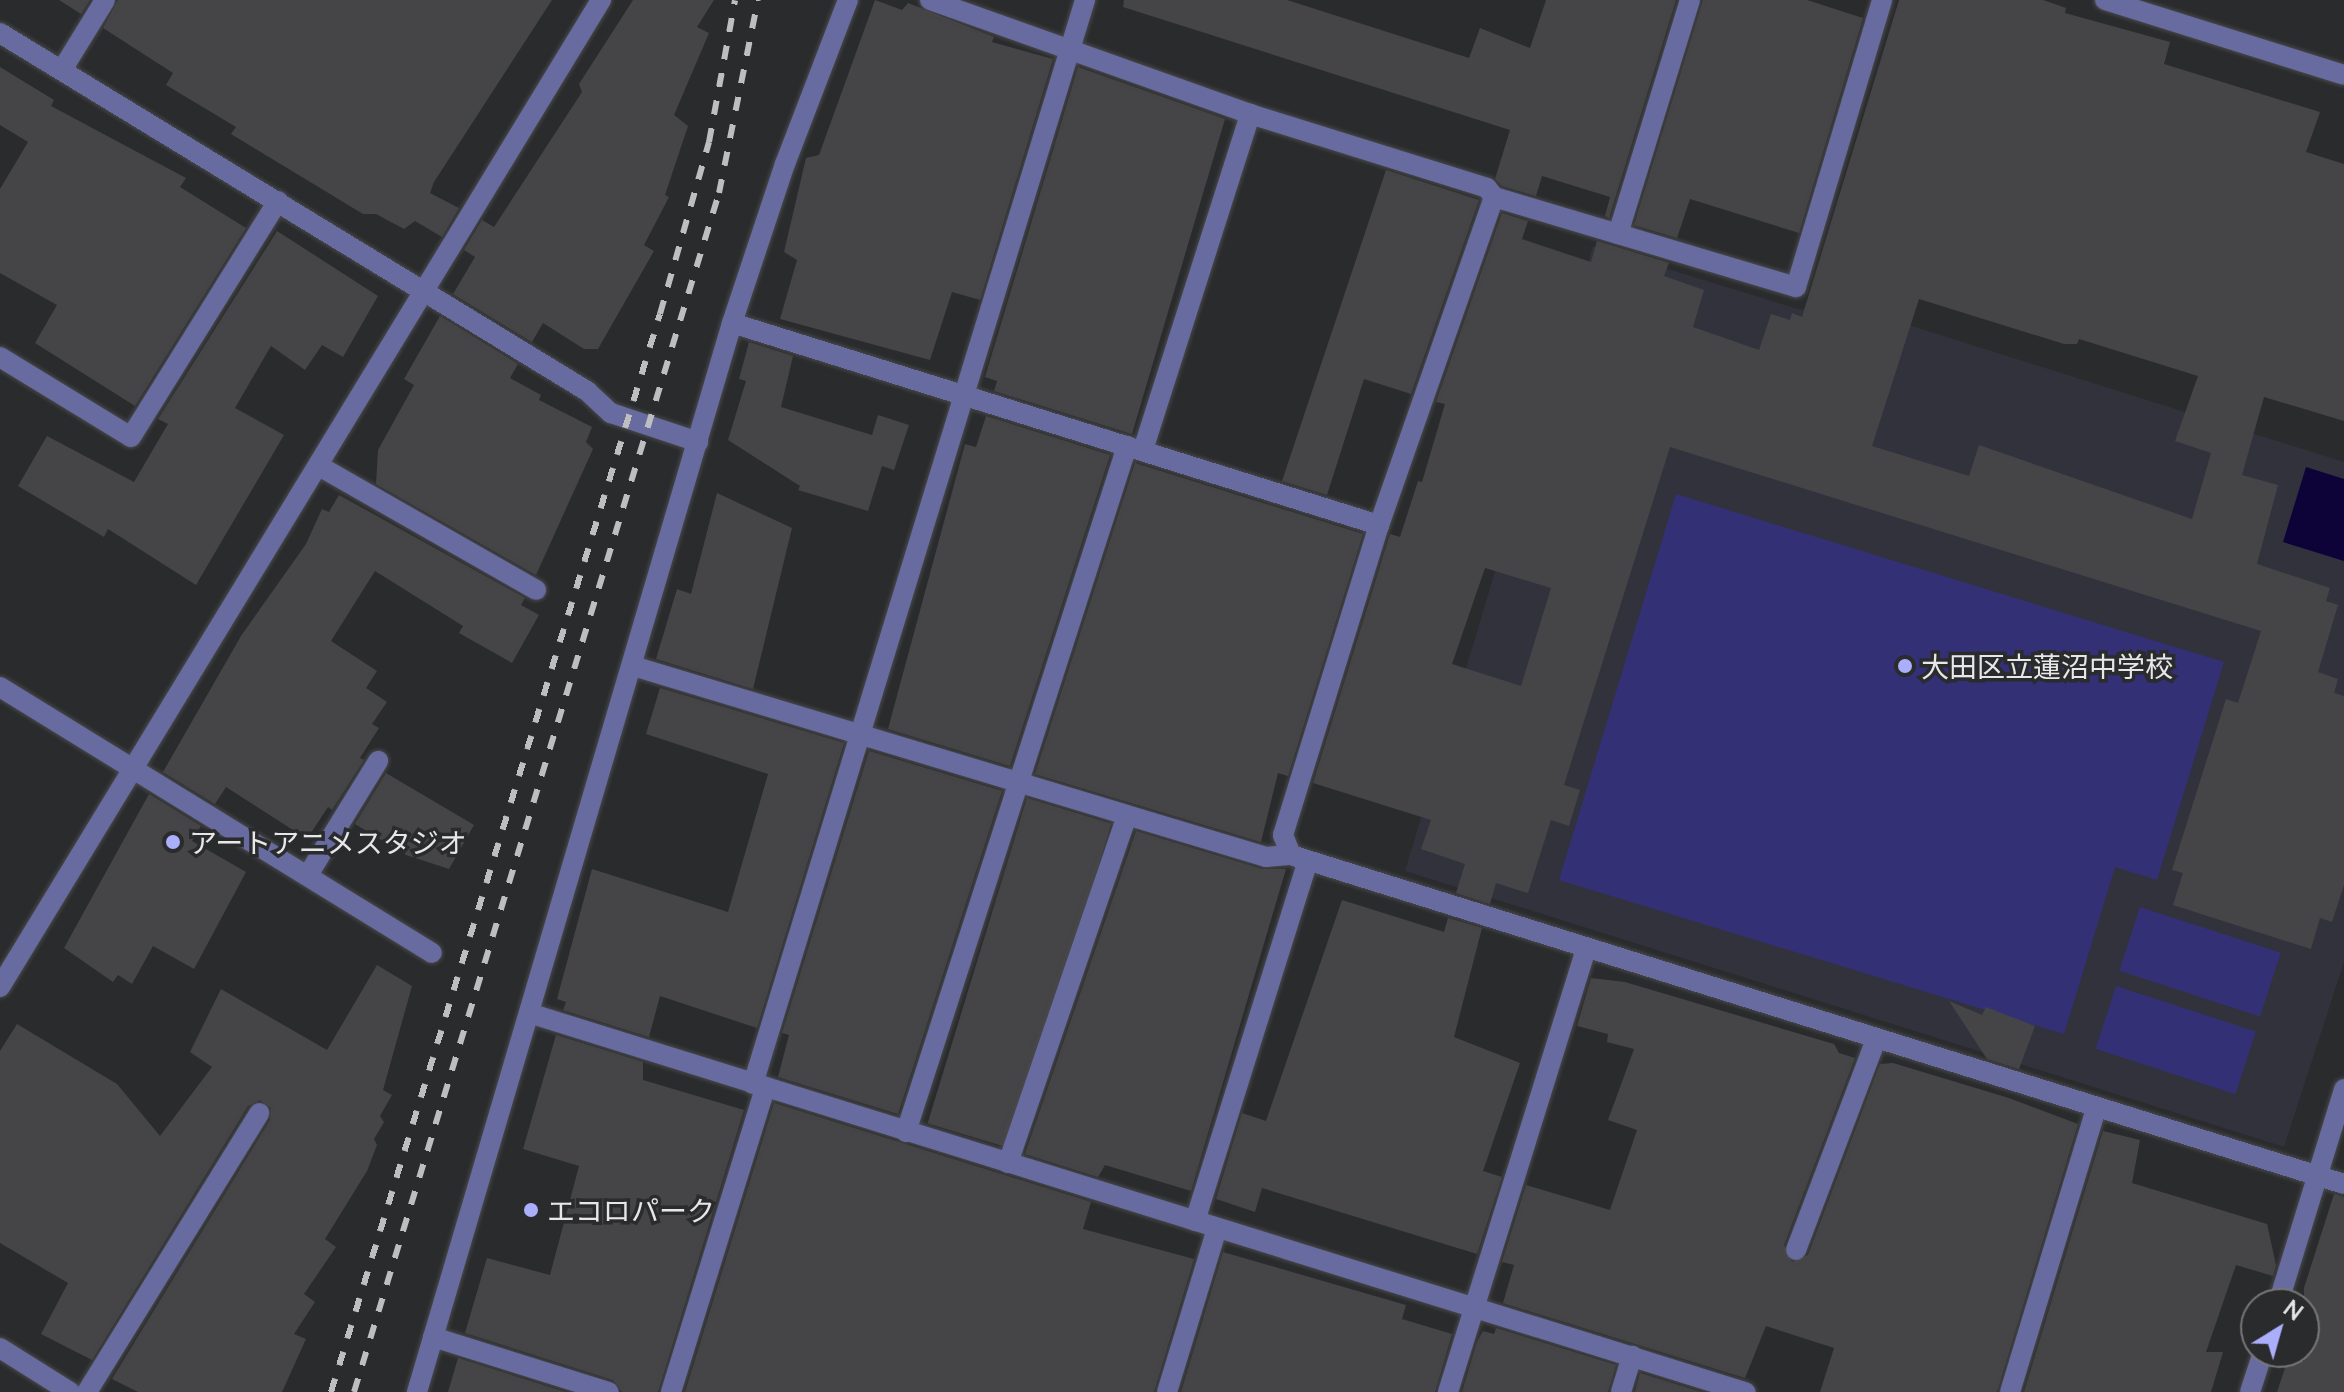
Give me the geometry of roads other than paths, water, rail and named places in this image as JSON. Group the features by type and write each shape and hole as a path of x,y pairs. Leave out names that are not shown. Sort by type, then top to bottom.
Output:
{"street":[{"path":"62,70 105,0"},
{"path":"0,987 601,0"},
{"path":"417,1392 532,1014 579,830 633,666 732,323 785,164 848,0"},
{"path":"930,0 1250,114 1487,188 1494,197 1796,287 1882,0"},
{"path":"671,1392 860,734 1085,0"},
{"path":"1618,234 1690,0"},
{"path":"2105,0 2344,75"},
{"path":"0,33 587,391 611,413 698,442"},
{"path":"906,1132 1019,783 1250,114"},
{"path":"1300,858 1283,835 1379,525 1494,197"},
{"path":"0,357 131,437 278,201"},
{"path":"732,323 1379,525"},
{"path":"319,466 536,590"},
{"path":"633,666 1266,857 1300,858 1875,1042 2344,1184"},
{"path":"0,687 432,953"},
{"path":"308,875 378,761"},
{"path":"1008,1163 1127,816"},
{"path":"1195,1221 1300,858"},
{"path":"1448,1392 1586,950"},
{"path":"532,1014 1745,1392"},
{"path":"1796,1250 1875,1042"},
{"path":"2283,1288 2344,1089"},
{"path":"2010,1392 2096,1109"},
{"path":"87,1392 259,1113"},
{"path":"1167,1392 1217,1228"},
{"path":"433,1337 609,1392"},
{"path":"0,1348 70,1392"},
{"path":"1621,1392 1632,1356"},
{"path":"2250,1392 2258,1368"}],"railway":[{"path":"331,1392 660,314 709,142 735,0"},
{"path":"354,1392 719,193 758,0"}],"place":[{"name":"大田区立蓮沼中学校","path":"1905,666"},
{"name":"アートアニメスタジオ","path":"173,842"},
{"name":"エコロパーク","path":"531,1210"}]}
